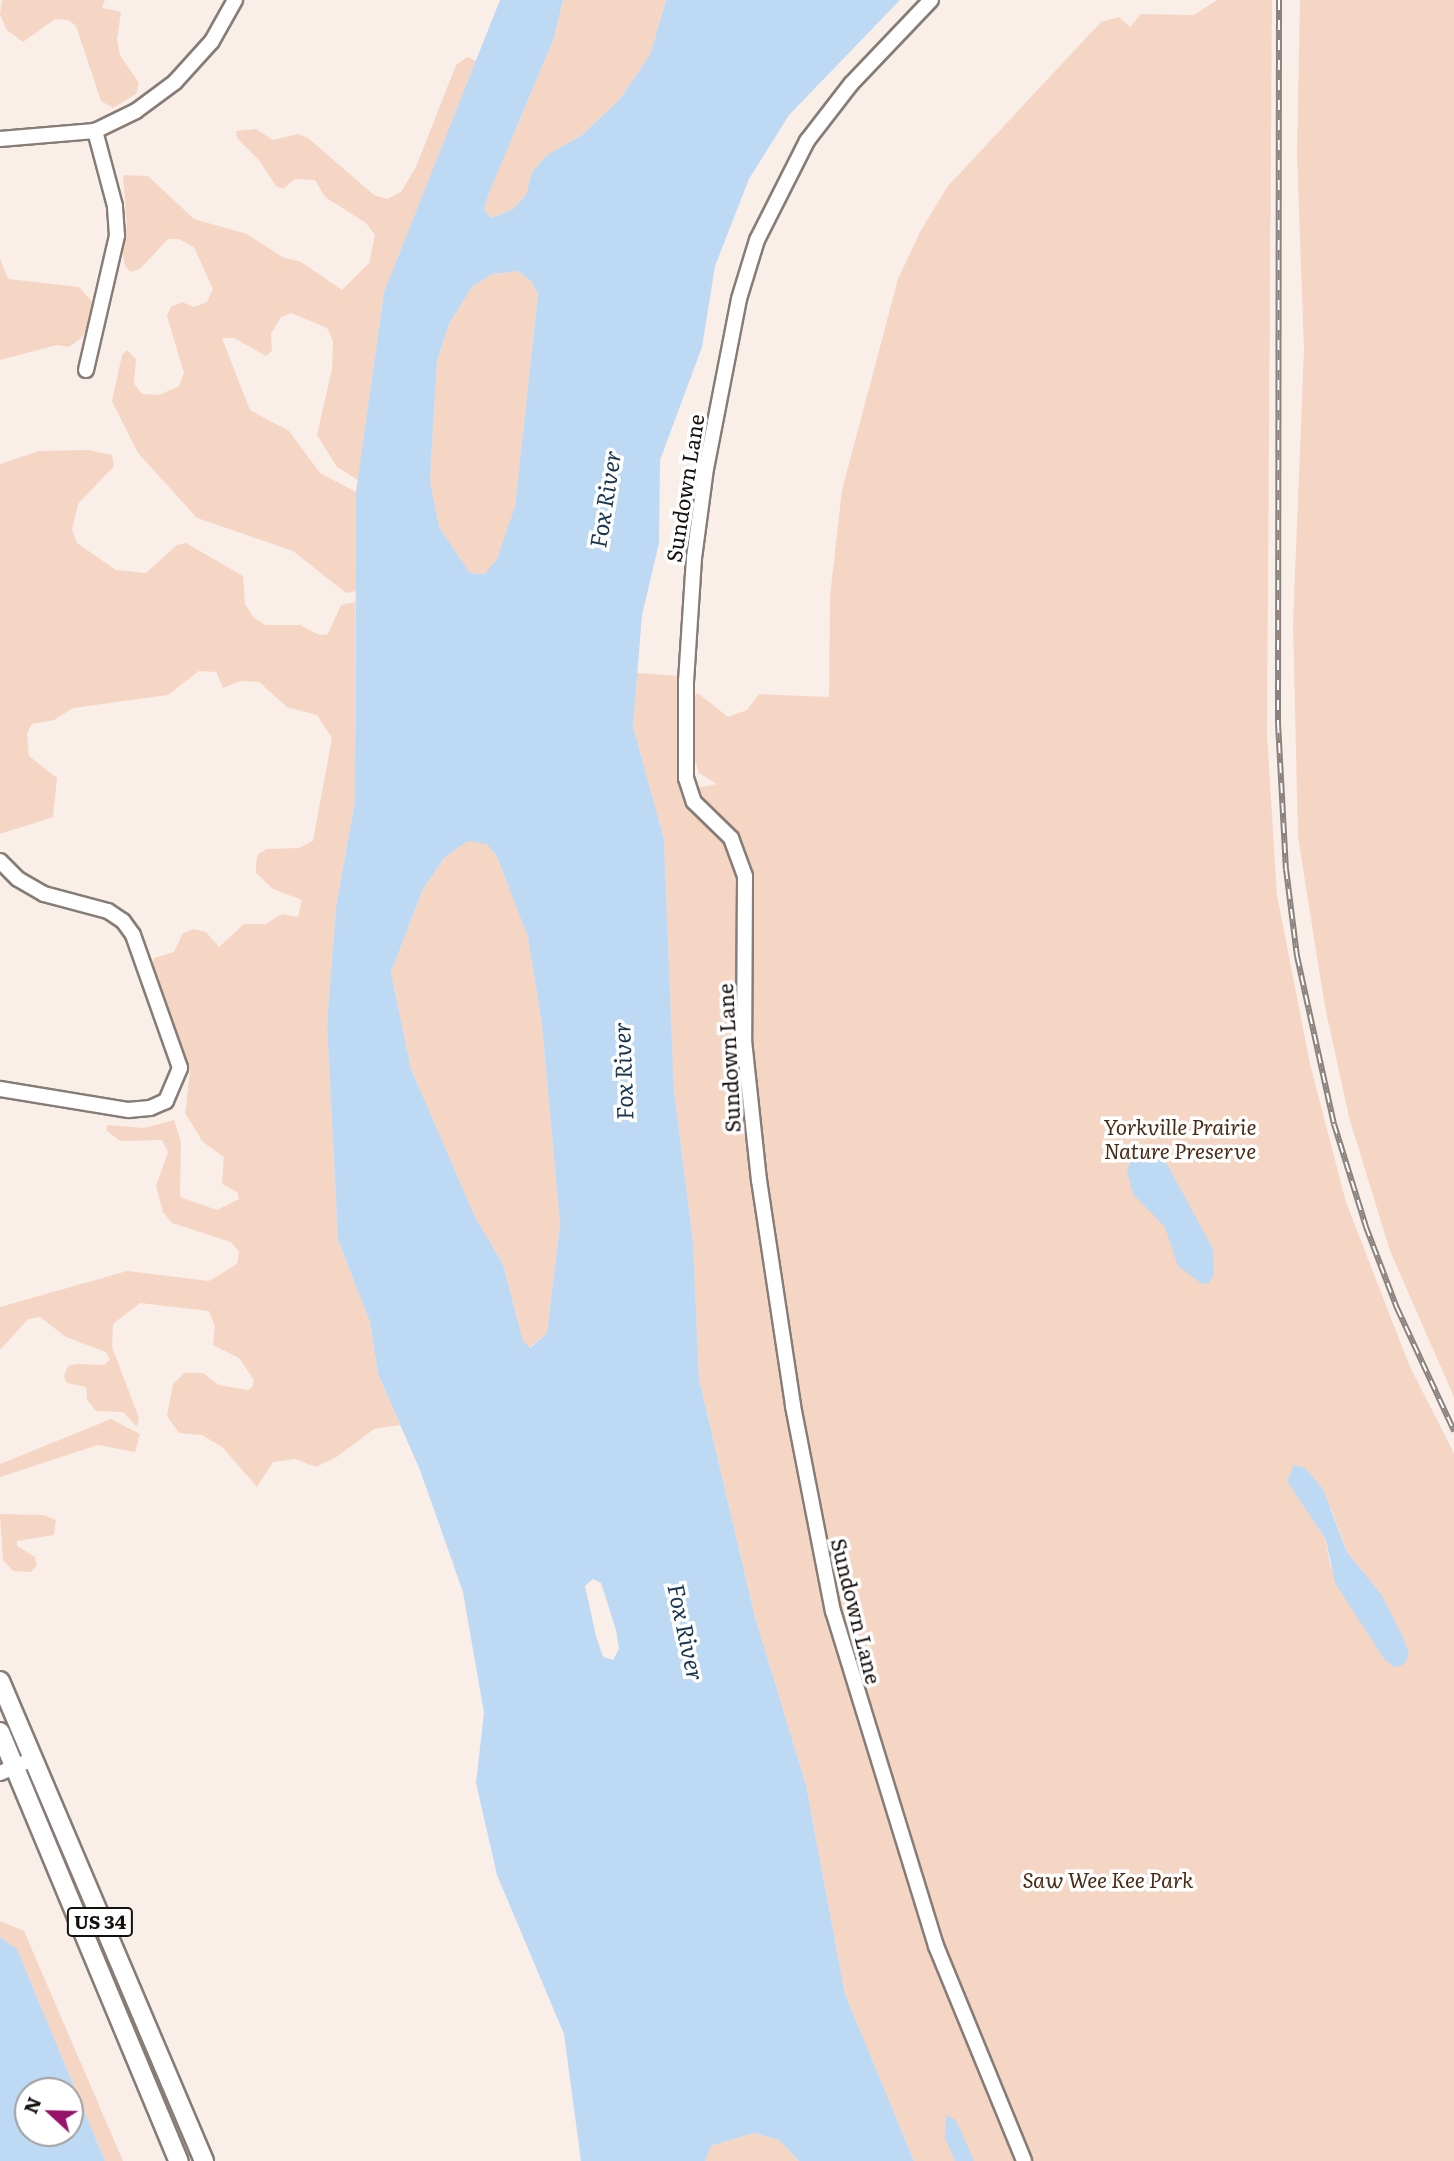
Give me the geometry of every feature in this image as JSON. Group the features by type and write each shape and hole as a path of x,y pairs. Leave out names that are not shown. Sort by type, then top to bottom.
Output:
{"main road":[{"name":"US 34","path":"0,1681 15,1766 204,2161"},
{"name":"US 34","path":"0,1732 179,2161"}],"street":[{"path":"0,139 95,131 136,111 176,82 212,41 235,0"},
{"name":"Sundown Lane","path":"931,0 851,84 807,141 780,186 757,240 736,312 694,558 686,778 694,802 731,838 746,876 744,1040 759,1180 793,1406 834,1611 936,1946 1024,2161"},
{"path":"86,370 117,236 115,206 95,131"},
{"path":"0,861 18,879 44,894 108,911 123,920 133,935 180,1068 166,1101 150,1108 128,1110 0,1089"}],"green space":[{"path":"2,0 105,0 102,8 121,12 117,40 120,55 139,83 136,94 113,108 101,101 76,26 69,20 55,19 23,42 7,30 0,15"},
{"path":"563,0 666,0 650,55 620,99 582,135 547,155 532,172 526,195 513,209 492,218 484,210 489,193 554,38"},
{"path":"1217,0 1272,0 1267,734 1277,895 1310,1064 1346,1202 1410,1367 1454,1453 1454,2161 914,2161 845,1994 806,1785 755,1617 699,1379 693,1241 674,1091 664,839 633,726 637,673 680,676 680,791 717,784 699,773 695,761 694,696 698,693 728,717 747,710 759,694 829,697 830,596 842,490 898,279 921,230 948,186 1101,22 1119,17 1130,27 1141,14 1194,15","holes":["1331,1508 1347,1552 1381,1594 1384,1659 1330,1565 1326,1541 1312,1517"]},
{"path":"1300,0 1454,0 1454,1397 1390,1251 1349,1117 1325,1007 1298,837 1293,624 1304,350 1297,154"},
{"path":"467,57 476,61 384,292 358,480 337,467 317,435 332,369 333,341 327,328 291,313 281,317 271,334 272,351 266,356 234,338 222,338 250,410 289,431 320,473 356,492 356,591 346,593 293,551 197,518 138,453 112,401 122,355 127,350 136,359 134,384 142,394 159,395 179,386 184,373 167,316 171,307 182,302 194,307 207,302 213,289 194,247 179,239 168,239 140,269 131,272 125,266 122,249 127,227 123,175 148,176 194,219 247,234 282,257 301,262 342,290 369,263 375,235 366,223 325,197 315,180 295,179 283,189 276,186 259,160 237,138 236,131 256,129 273,140 298,134 308,138 374,195 387,199 401,192 416,167 456,65"},
{"path":"0,259 8,279 79,287 94,304 92,323 80,339 69,347 57,345 0,360"},
{"path":"518,271 531,281 538,294 515,506 497,559 486,574 469,573 439,527 430,481 437,361 449,324 472,287 492,274"},
{"path":"88,450 112,455 114,466 78,504 72,530 77,543 116,570 146,573 177,545 186,543 243,576 245,604 254,618 265,625 300,625 319,635 328,634 341,605 355,602 355,801 336,907 327,1024 338,1240 370,1322 378,1374 400,1425 374,1429 338,1456 316,1467 295,1459 273,1462 257,1487 222,1447 202,1435 179,1433 167,1416 173,1384 184,1373 203,1373 219,1385 248,1390 252,1387 254,1380 239,1358 213,1345 215,1327 209,1311 140,1303 113,1324 112,1347 139,1418 137,1427 123,1412 96,1411 87,1400 86,1387 67,1383 64,1376 68,1366 104,1365 110,1359 106,1352 66,1337 40,1317 28,1319 0,1350 0,1307 127,1271 209,1281 237,1264 239,1252 231,1242 172,1223 163,1212 156,1186 168,1152 162,1140 120,1141 106,1130 108,1125 144,1128 174,1120 181,1142 180,1197 217,1210 239,1199 237,1192 222,1184 224,1157 203,1142 185,1113 190,1072 153,964 154,958 174,952 183,933 194,929 206,932 219,947 244,924 266,924 282,914 298,917 302,900 273,889 256,873 256,864 258,854 267,849 299,848 313,841 332,738 317,715 287,707 259,682 240,681 223,688 216,672 199,671 168,695 73,708 54,720 32,724 27,733 29,756 57,778 53,817 0,834 0,464 39,451"},
{"path":"468,841 487,843 497,857 528,936 542,1025 560,1224 547,1333 529,1348 523,1341 503,1264 475,1217 411,1069 391,972 423,889 445,857"},
{"path":"111,1419 140,1434 135,1452 98,1445 0,1477 0,1464"},
{"path":"0,1514 43,1515 56,1520 54,1535 17,1541 17,1546 35,1557 37,1565 31,1572 13,1571 3,1560"},
{"path":"0,1921 24,1931 123,2161 105,2161 84,2110 84,2077 70,2077 17,1949 0,1937"},
{"path":"754,2133 779,2140 799,2161 705,2161 711,2146"}],"water":[{"name":"Fox River","path":"500,0 563,0 554,38 489,193 484,210 492,218 513,209 526,195 532,172 547,155 582,135 620,99 650,55 666,0 900,0 789,115 749,179 715,266 702,347 660,460 659,543 642,615 633,726 664,839 674,1091 693,1241 699,1379 755,1617 806,1785 845,1994 914,2161 799,2161 779,2140 754,2133 711,2146 705,2161 581,2161 564,2034 497,1875 476,1783 484,1713 463,1592 420,1470 378,1374 370,1322 338,1240 327,1024 336,907 355,801 356,492 384,292","holes":["518,271 531,281 538,294 515,506 497,559 485,574 470,573 439,527 430,481 437,361 449,324 472,287 492,274","468,841 487,844 497,857 528,937 542,1025 560,1224 547,1333 530,1348 523,1341 503,1264 475,1217 411,1069 391,972 423,889 445,857","593,1579 601,1583 616,1630 619,1649 613,1660 603,1657 585,1586"]},
{"path":"1140,1148 1167,1164 1213,1249 1214,1274 1209,1283 1202,1284 1178,1266 1165,1227 1133,1194 1127,1172 1131,1158"},
{"path":"1294,1465 1305,1468 1323,1489 1347,1552 1381,1594 1404,1639 1409,1655 1403,1665 1394,1667 1384,1659 1335,1583 1326,1540 1287,1481"},
{"path":"0,1937 17,1949 70,2077 14,2077 14,2147 84,2147 84,2110 105,2161 0,2161"},
{"path":"946,2115 956,2120 974,2161 955,2161 945,2138"}],"railway":[{"path":"1279,0 1278,723 1286,869 1297,956 1334,1124 1366,1227 1397,1308 1454,1431"}],"park label":[{"name":"Yorkville Prairie Nature Preserve","path":"1180,1138"},
{"name":"Saw Wee Kee Park","path":"1108,1879"}]}
